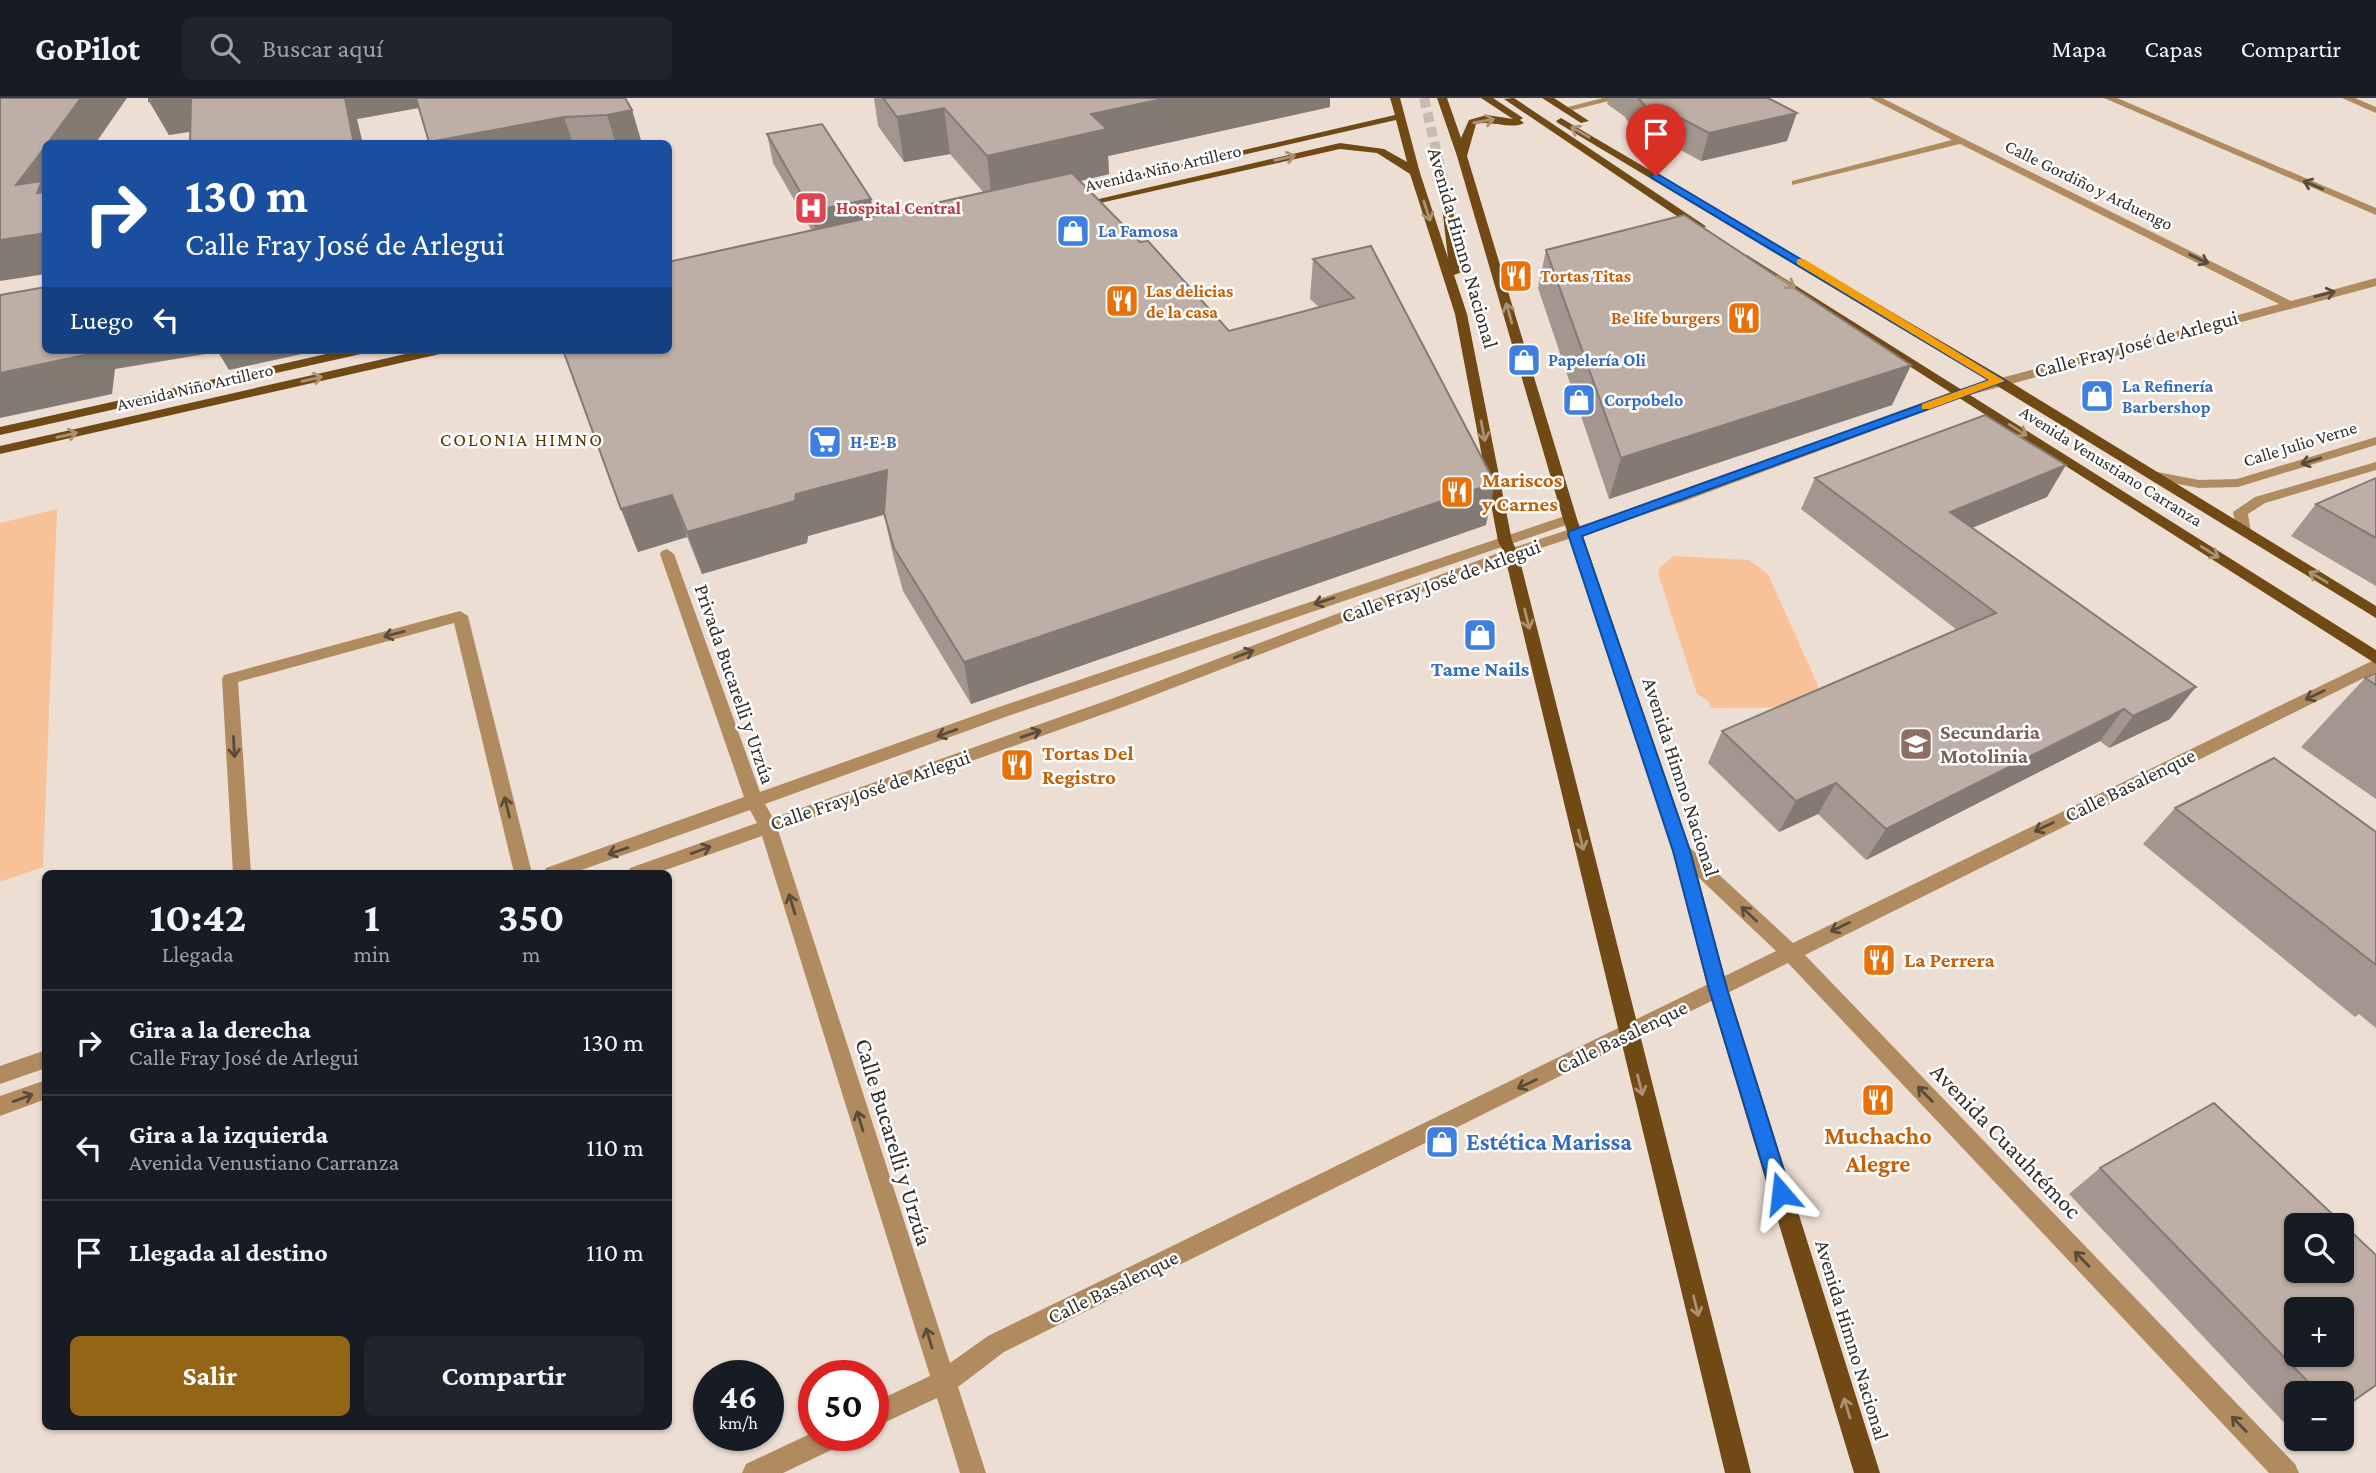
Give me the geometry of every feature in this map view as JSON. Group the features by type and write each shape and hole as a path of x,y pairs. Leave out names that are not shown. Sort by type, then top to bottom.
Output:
{"main road":[{"name":"Avenida Himno Nacional","path":"1395,98 1415,173 1461,314 1508,547 1738,1473"},
{"name":"Avenida Himno Nacional","path":"1443,98 1572,526 1682,851 1718,989 1867,1473"},
{"path":"1486,98 1636,194 1707,232 1509,99"},
{"name":"Avenida Venustiano Carranza","path":"1522,98 1999,381 2376,613"},
{"path":"1547,98 1685,184 1744,228"},
{"name":"Avenida Niño Artillero","path":"1057,194 1401,117"},
{"path":"1462,156 1472,122 1479,119 1504,119 1530,125"},
{"name":"Avenida Niño Artillero","path":"1069,207 1340,146 1381,150 1393,155 1415,173"},
{"path":"1446,189 1461,314"},
{"name":"Avenida Venustiano Carranza","path":"1731,247 2376,658"},
{"name":"Avenida Niño Artillero","path":"0,431 343,354"},
{"name":"Avenida Niño Artillero","path":"0,450 422,354"}],"street":[{"path":"1565,109 1616,98"},
{"name":"Calle Gordiño y Arduengo","path":"1875,98 2288,303"},
{"path":"2109,98 2376,212"},
{"path":"2347,98 2376,110"},
{"path":"1796,183 1961,141"},
{"name":"Calle Fray José de Arlegui","path":"562,870 1277,617 1572,526 1677,499 1961,393 2288,303 2376,282"},
{"name":"Calle Julio Verne","path":"2152,474 2199,484 2238,483 2376,441"},
{"name":"Calle Julio Verne","path":"2244,532 2240,512 2260,500 2376,466"},
{"name":"Calle Fray José de Arlegui","path":"644,870 1120,702 1508,547"},
{"name":"Privada Bucarelli y Urzúa","path":"667,554 755,803 768,826"},
{"path":"242,870 230,679 460,616 522,870"},
{"path":"1277,617 1289,636"},
{"name":"Calle Basalenque","path":"889,1408 943,1383 996,1344 2376,665"},
{"path":"1107,677 1120,702"},
{"name":"Calle Bucarelli y Urzúa","path":"768,826 973,1473"},
{"name":"Avenida Cuauhtémoc","path":"1682,851 1790,952 2286,1473"},
{"path":"0,1074 42,1060"},
{"path":"0,1106 42,1090"},
{"path":"755,1473 801,1451"}],"shaded area":[{"path":"57,509 43,867 0,882 0,523"},
{"path":"1673,556 1749,560 1768,574 1823,697 1823,707 1711,708 1708,701 1697,694 1658,573 1659,568"}],"building":[{"path":"0,98 81,98 50,140 42,140 42,151 16,185 42,181 37,193 42,192 42,234 0,240"},
{"path":"191,98 345,98 353,140 190,140"},
{"path":"416,98 625,98 632,110 607,115 564,117 428,140"},
{"path":"883,98 1167,98 1091,114 1107,129 987,156 944,108 897,117"},
{"path":"1638,98 1768,98 1797,113 1709,133 1667,111 1646,107"},
{"path":"822,124 871,199 811,211 767,134"},
{"path":"1072,173 1140,242 1148,241 1229,331 1354,298 1313,259 1371,246 1495,483 964,662 894,548 884,513 887,470 796,494 795,501 687,532 672,495 621,509 564,354 672,354 672,261"},
{"path":"1684,215 1911,365 1621,458 1546,250"},
{"path":"42,288 42,354 85,355 0,373 0,295"},
{"path":"1985,415 2066,465 1950,512 2196,687 2133,716 2124,709 1886,829 1836,783 1796,801 1722,731 1996,613 1815,478"},
{"path":"2376,478 2376,538 2316,504"},
{"path":"2376,673 2376,685 2365,678"},
{"path":"2274,758 2376,832 2376,965 2175,808"},
{"path":"2214,1103 2331,1213 2284,1213 2284,1283 2354,1283 2354,1234 2376,1255 2376,1385 2354,1401 2354,1381 2307,1381 2294,1367 2354,1367 2354,1297 2284,1297 2284,1357 2100,1168"}],"tunnel":[{"path":"1424,98 1445,189"}],"slow traffic":[{"path":"1801,262 1999,381 1926,406"}],"place":[{"name":"Hospital Central","path":"811,208"},
{"name":"La Famosa","path":"1073,231"},
{"name":"Tortas Titas","path":"1516,276"},
{"name":"Las delicias de la casa","path":"1122,301"},
{"name":"Be life burgers","path":"1744,318"},
{"name":"Papelería Oli","path":"1524,360"},
{"name":"La Refinería Barbershop","path":"2097,396"},
{"name":"Corpobelo","path":"1579,400"},
{"name":"H-E-B","path":"825,442"},
{"name":"Mariscos y Carnes","path":"1457,492"},
{"name":"Tame Nails","path":"1480,635"},
{"name":"Secundaria Motolinia","path":"1916,744"},
{"name":"Tortas Del Registro","path":"1017,765"},
{"name":"La Perrera","path":"1879,960"},
{"name":"Muchacho Alegre","path":"1878,1100"},
{"name":"Estética Marissa","path":"1442,1142"}],"district":[{"name":"COLONIA HIMNO","path":"522,439"}],"route":[{"path":"1656,176 1999,381 1575,534 1682,851 1718,989 1781,1193"}]}
